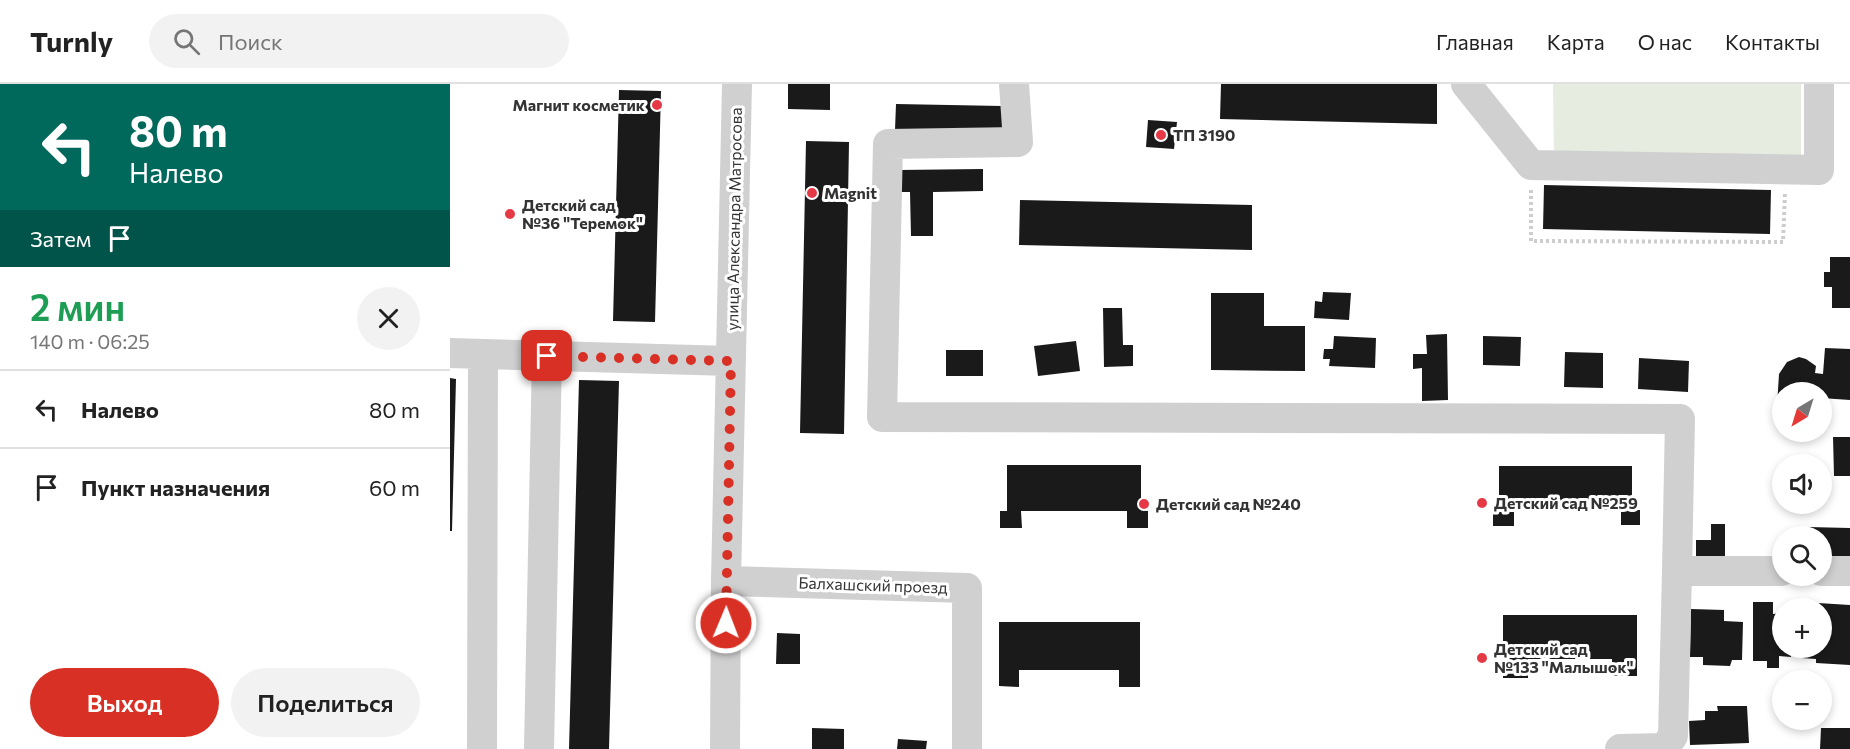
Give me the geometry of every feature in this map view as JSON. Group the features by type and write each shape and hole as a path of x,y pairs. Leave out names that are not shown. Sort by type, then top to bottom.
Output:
{"street":[{"name":"улица Александра Матросова","path":"725,749 726,581 737,84"},
{"path":"1014,84 1018,142 888,144 882,417 1680,419 1673,736 1665,748 1620,749"},
{"path":"1466,84 1531,165 1819,170 1819,84"},
{"path":"450,353 731,361"},
{"path":"482,749 483,354"},
{"path":"539,749 547,356"},
{"path":"1677,571 1772,571"},
{"path":"1832,572 1850,572"},
{"name":"Балхашский проезд","path":"726,581 967,588 968,749"}],"path":[{"path":"1531,165 1531,241 1783,242 1786,169"}],"shaded area":[{"path":"1553,84 1801,84 1801,156 1554,157"}],"building":[{"path":"788,84 830,84 830,110 788,109"},
{"path":"1221,84 1437,84 1437,124 1220,119"},
{"path":"619,90 661,91 655,322 613,321"},
{"path":"896,104 1002,106 1002,132 895,130"},
{"name":"ТП 3190","path":"1148,120 1177,122 1174,149 1146,147"},
{"path":"806,141 849,142 844,434 800,433"},
{"path":"983,169 983,191 933,192 933,236 911,236 910,192 898,192 898,170"},
{"path":"1544,185 1771,190 1770,234 1543,229"},
{"path":"1020,200 1252,205 1252,250 1019,245"},
{"path":"1830,257 1850,257 1850,308 1832,308 1832,287 1824,287 1824,272 1830,272"},
{"path":"1323,292 1351,293 1349,320 1314,318 1315,301 1322,302"},
{"path":"1211,293 1264,293 1264,326 1305,326 1305,371 1211,370"},
{"path":"1103,308 1122,308 1123,345 1133,345 1133,366 1104,367"},
{"path":"1447,334 1448,400 1422,401 1422,368 1413,369 1413,354 1427,354 1426,335"},
{"path":"1334,336 1376,338 1375,368 1329,366 1330,359 1323,359 1324,349 1333,349"},
{"path":"1483,336 1521,337 1520,366 1483,365"},
{"path":"1076,341 1080,371 1038,376 1034,346"},
{"path":"1825,348 1850,349 1850,400 1832,399 1832,382 1778,382 1779,374 1787,362 1799,357 1816,366 1815,373 1823,374"},
{"path":"946,350 983,350 983,376 946,376"},
{"path":"1565,352 1603,353 1603,388 1564,387"},
{"path":"1639,358 1689,361 1688,392 1638,389"},
{"path":"450,378 456,379 452,531 450,531"},
{"path":"579,380 619,381 609,749 569,749"},
{"path":"1833,437 1850,437 1850,476 1834,476"},
{"path":"1007,465 1141,465 1141,510 1148,511 1148,528 1127,528 1127,511 1021,511 1022,528 1000,528 1000,511 1007,511"},
{"path":"1499,466 1632,466 1632,510 1640,510 1640,525 1621,525 1621,510 1514,510 1514,526 1493,526 1493,509 1499,509"},
{"path":"1711,524 1725,524 1725,559 1696,559 1696,540 1711,540"},
{"path":"1832,528 1850,528 1850,559 1832,558"},
{"path":"1753,602 1772,602 1772,658 1779,658 1779,668 1767,668 1767,661 1753,661"},
{"path":"1832,604 1850,605 1850,665 1816,663 1816,659 1801,658 1832,658"},
{"path":"1691,609 1724,610 1724,621 1743,622 1742,660 1732,660 1730,666 1703,665 1703,657 1690,657"},
{"path":"1503,615 1637,615 1637,676 1612,676 1612,659 1528,659 1528,678 1503,678"},
{"path":"999,622 1140,622 1140,687 1119,687 1119,670 1019,670 1019,687 999,686"},
{"path":"777,633 800,634 800,664 776,664"},
{"path":"1717,706 1747,706 1749,743 1690,745 1689,721 1705,720 1705,711 1718,711"},
{"path":"812,728 844,729 844,749 812,749"},
{"path":"1850,728 1850,749 1820,749 1821,730"},
{"path":"898,739 927,741 926,749 897,749"}],"place":[{"name":"Магнит косметик","path":"657,105"},
{"name":"ТП 3190","path":"1161,135"},
{"name":"Magnit","path":"812,193"},
{"name":"Детский сад №36 \"Теремок\"","path":"510,214"},
{"name":"Детский сад №259","path":"1482,503"},
{"name":"Детский сад №240","path":"1144,504"},
{"name":"Детский сад №133 \"Малышок\"","path":"1482,658"}],"route":[{"path":"547,356 731,361 726,623"}]}
